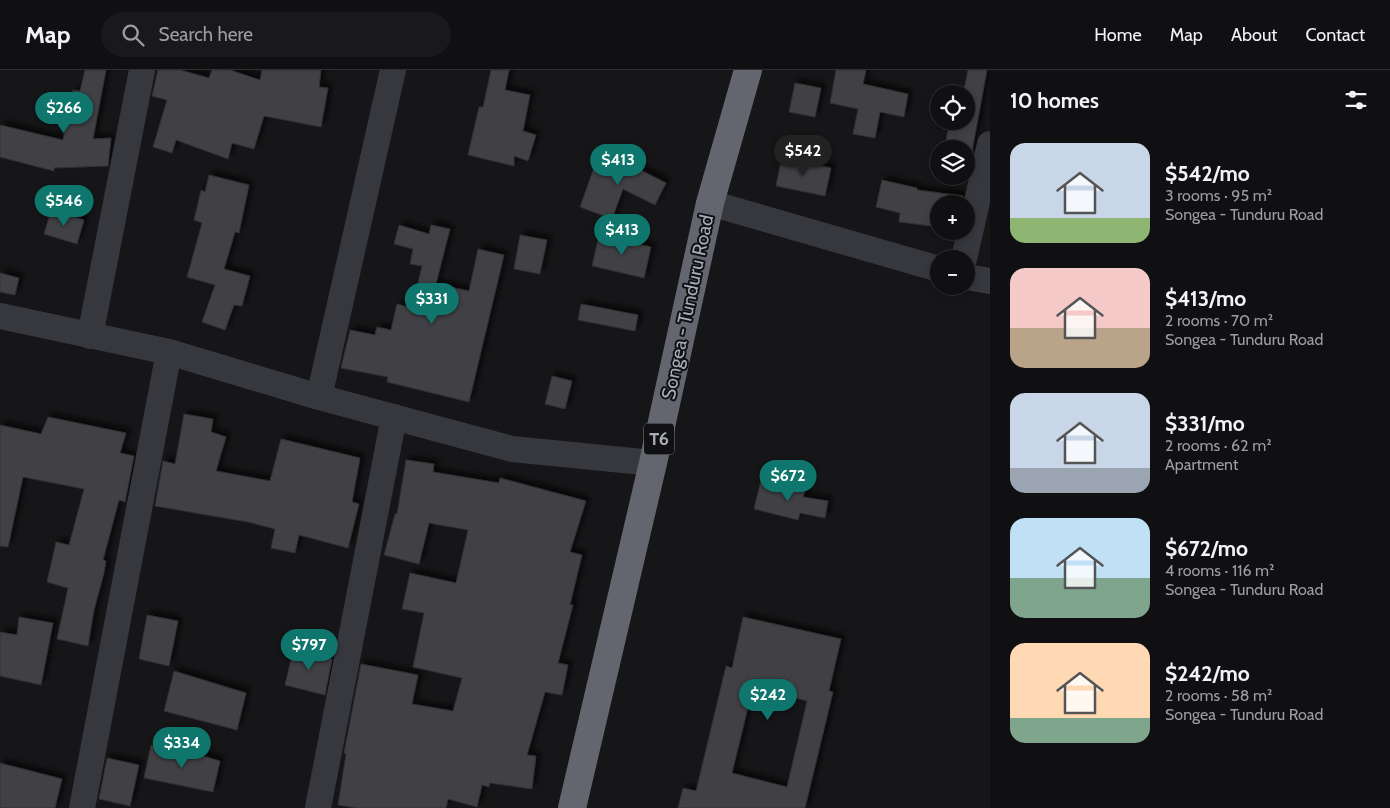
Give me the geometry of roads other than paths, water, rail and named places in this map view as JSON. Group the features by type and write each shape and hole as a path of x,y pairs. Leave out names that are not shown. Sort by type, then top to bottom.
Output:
{"highway":[{"name":"Songea - Tunduru Road","path":"572,808 653,463 710,202 748,70"}],"street":[{"path":"90,336 142,70"},
{"path":"319,397 393,70"},
{"path":"966,250 990,144"},
{"path":"710,202 930,266"},
{"path":"975,278 990,281"},
{"path":"0,316 169,352 319,397 512,448 653,463"},
{"path":"82,808 169,352"},
{"path":"318,808 394,417"}]}
